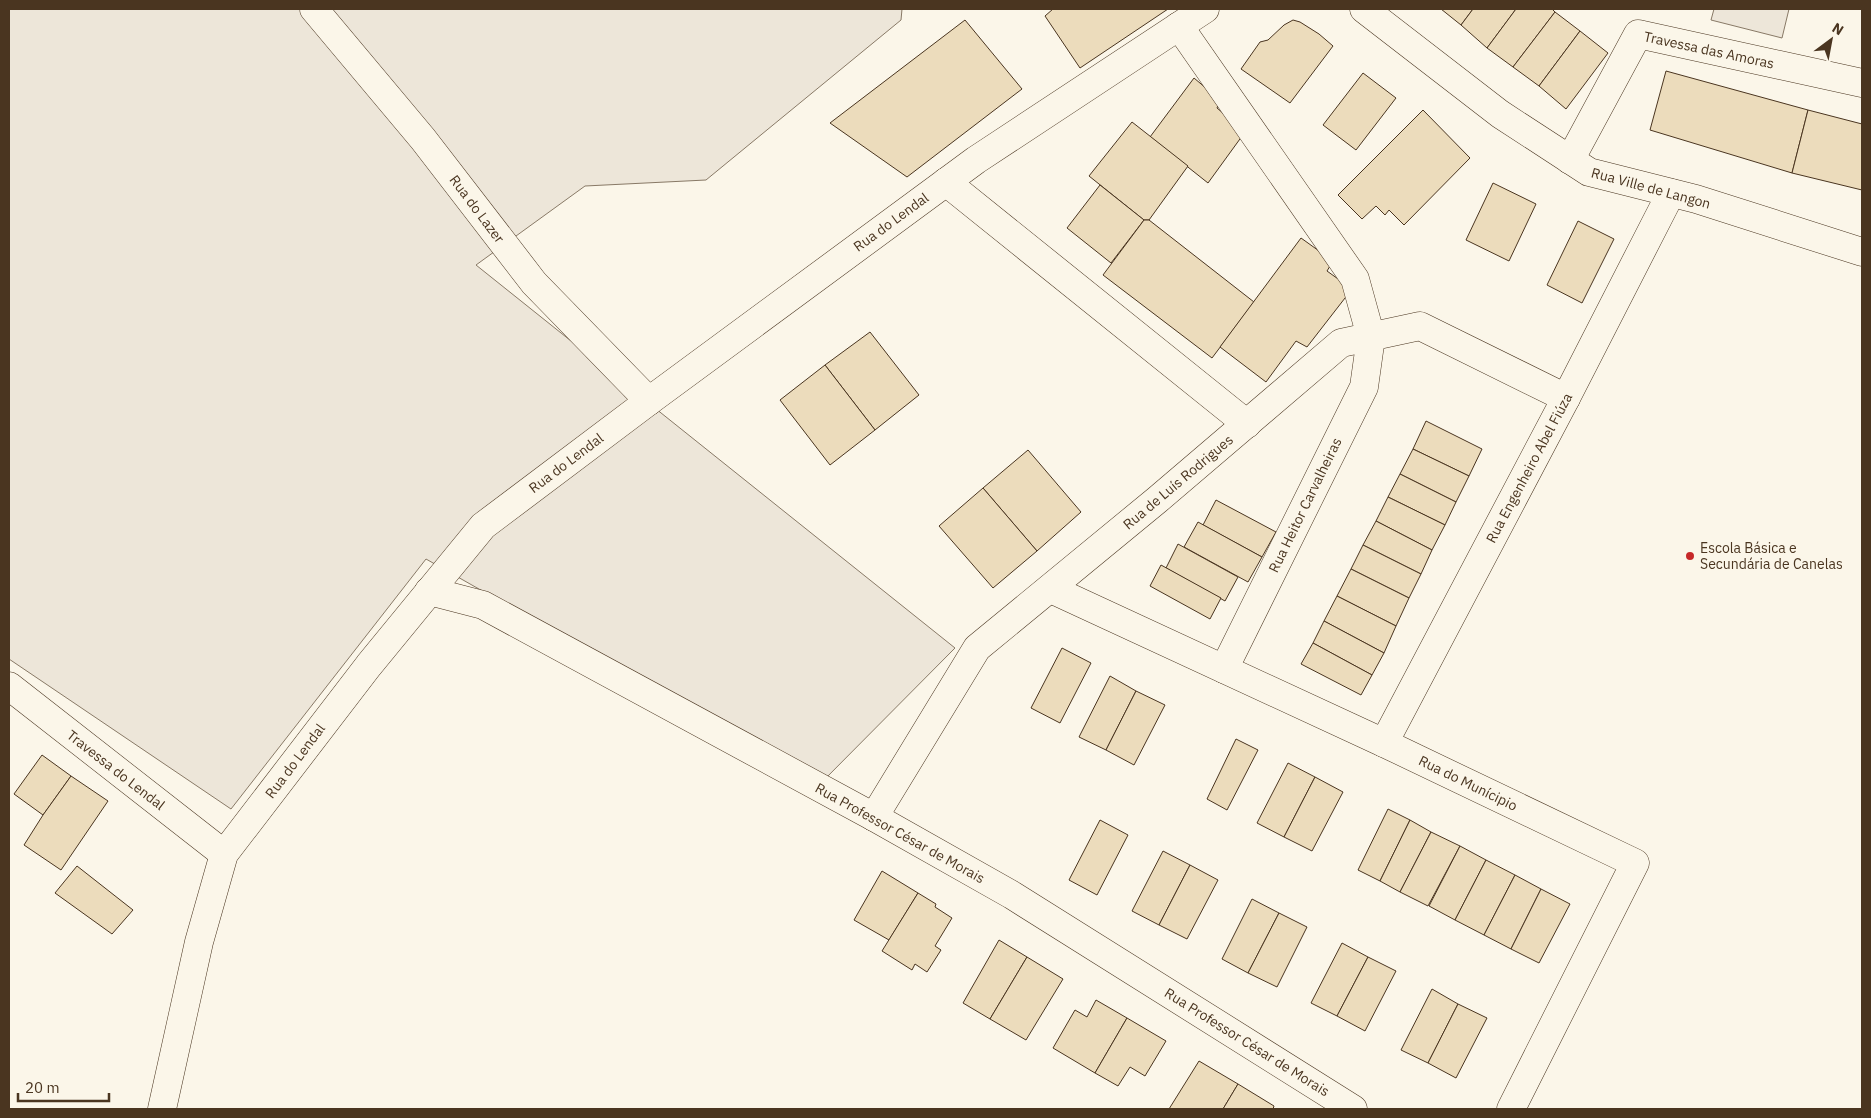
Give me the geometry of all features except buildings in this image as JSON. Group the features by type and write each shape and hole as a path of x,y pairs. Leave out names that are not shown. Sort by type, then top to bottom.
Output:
{"street":[{"name":"Rua do Lazer","path":"314,9 423,139 534,284 649,401"},
{"name":"Rua do Lendal","path":"162,1109 198,942 224,854 369,665 483,526 976,160 1205,9"},
{"name":"Rua Ville de Langon","path":"1364,9 1500,114 1589,172 1671,193 1862,252"},
{"path":"1179,26 1355,279 1371,337"},
{"name":"Travessa das Amoras","path":"1570,160 1638,34 1862,83"},
{"path":"946,182 1247,424"},
{"name":"Rua Engenheiro Abel Fiúza","path":"1384,743 1566,398 1671,193"},
{"name":"Rua de Luís Rodrigues","path":"874,817 977,648 1247,424 1341,342 1420,326 1566,398"},
{"name":"Rua Heitor Carvalheiras","path":"1224,669 1364,387 1371,337"},
{"name":"Rua do Munícipio","path":"1051,588 1384,743 1635,863 1511,1109"},
{"name":"Rua Professor César de Morais","path":"429,591 483,605 874,817 1012,895 1353,1109"},
{"name":"Travessa do Lendal","path":"9,686 224,854"}],"shaded area":[{"path":"9,9 902,9 901,20 706,180 585,186 476,265 955,648 821,783 426,559 231,809 9,659"},
{"path":"1714,9 1789,9 1782,38 1711,20"}],"place":[{"name":"Escola Básica e Secundária de Canelas","path":"1690,556"}]}
